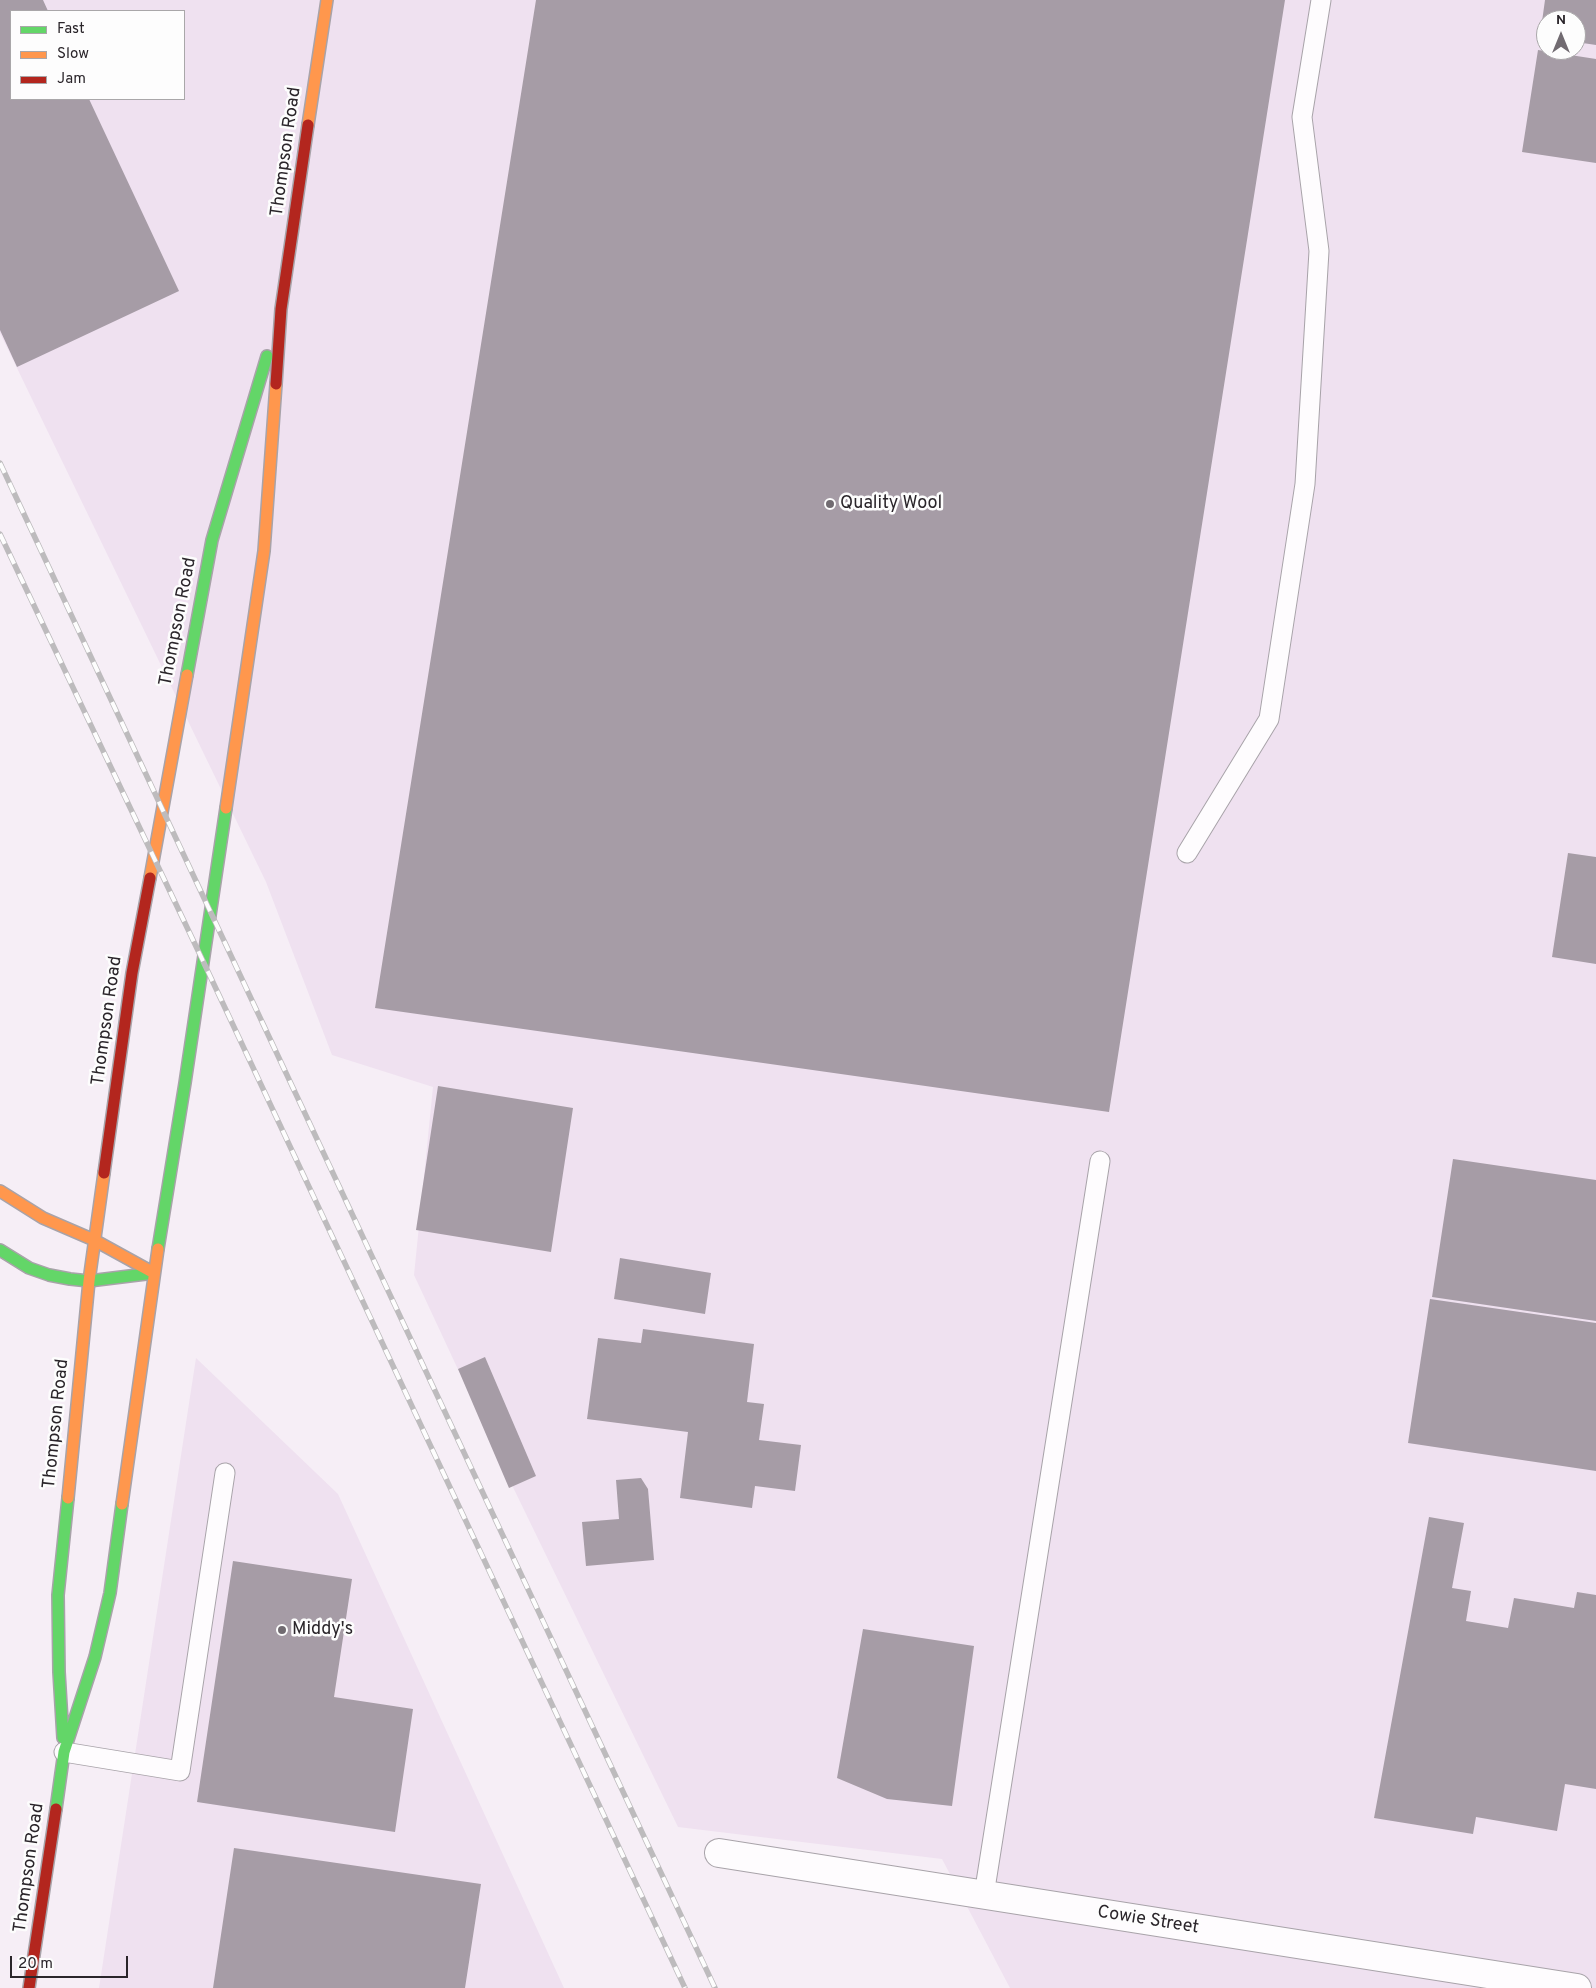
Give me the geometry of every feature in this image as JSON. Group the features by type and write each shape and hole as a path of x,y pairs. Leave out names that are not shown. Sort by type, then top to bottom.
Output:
{"main road":[{"name":"Thompson Road","path":"29,1988 64,1752 95,1657 108,1600 154,1273 190,1049 264,551 282,310 327,0"},
{"name":"Thompson Road","path":"64,1752 58,1663 58,1595 89,1281 132,973 212,540 282,310"},
{"path":"0,1191 43,1218 94,1240 154,1273"},
{"path":"0,1250 41,1273 59,1277 89,1281 154,1273"}],"street":[{"name":"Cowie Street","path":"719,1853 1577,1988"}],"lane":[{"path":"1187,853 1269,719 1305,484 1319,251 1302,117 1321,0"},
{"path":"984,1895 1100,1161"},
{"path":"64,1752 180,1771 225,1473"}],"shaded area":[{"path":"0,0 1596,0 1596,1988 1010,1988 942,1859 678,1827 510,1481 414,1275 433,1087 332,1055 266,882 0,333"},
{"path":"196,1358 338,1494 564,1988 99,1988"}],"building":[{"path":"0,0 43,0 48,10 10,10 10,100 89,100 179,291 17,367 0,330"},
{"name":"Quality Wool","path":"536,0 1285,0 1109,1112 375,1008"},
{"path":"1545,0 1596,0 1596,45 1586,44 1586,10 1544,10"},
{"path":"1586,57 1596,59 1596,163 1522,152 1536,60 1586,60"},
{"path":"1568,853 1596,857 1596,964 1552,957"},
{"path":"438,1086 573,1108 551,1252 416,1230"},
{"path":"1453,1159 1596,1180 1596,1321 1432,1297"},
{"path":"620,1258 711,1273 705,1314 614,1299"},
{"path":"1430,1299 1596,1323 1596,1471 1408,1443"},
{"path":"643,1329 754,1344 747,1402 764,1404 759,1440 801,1445 795,1491 755,1486 752,1508 680,1498 688,1432 587,1419 598,1338 641,1343"},
{"path":"485,1357 536,1476 509,1488 458,1369"},
{"path":"641,1478 648,1489 654,1560 586,1566 582,1522 619,1519 616,1480"},
{"path":"1429,1517 1464,1523 1452,1588 1471,1591 1466,1621 1508,1628 1514,1598 1574,1608 1577,1592 1596,1595 1596,1789 1565,1784 1557,1831 1476,1817 1473,1834 1374,1818"},
{"path":"233,1561 352,1579 334,1697 413,1709 395,1832 197,1802"},
{"path":"863,1629 974,1646 952,1806 887,1799 837,1778"},
{"path":"234,1848 481,1884 465,1988 213,1988"}],"railway":[{"path":"0,463 715,1988"},
{"path":"0,534 203,961 685,1988"}],"traffic: fast":[{"path":"187,675 212,540 267,356"},
{"path":"158,1249 226,808"},
{"path":"0,1250 29,1268 49,1275 70,1279 89,1281 154,1273"},
{"path":"63,1738 59,1672 58,1595 68,1498"},
{"path":"56,1809 64,1752 95,1657 110,1593 122,1504"}],"traffic: slow":[{"path":"308,125 327,0"},
{"path":"226,808 264,551 276,384"},
{"path":"150,878 187,675"},
{"path":"68,1498 89,1281 104,1173"},
{"path":"0,1191 43,1218 94,1240 154,1273"},
{"path":"122,1504 158,1249"}],"traffic: jam":[{"path":"276,384 281,309 308,125"},
{"path":"104,1173 132,973 150,878"},
{"path":"29,1988 56,1809"}],"place":[{"name":"Quality Wool","path":"830,504"},
{"name":"Middy's","path":"282,1630"}]}
